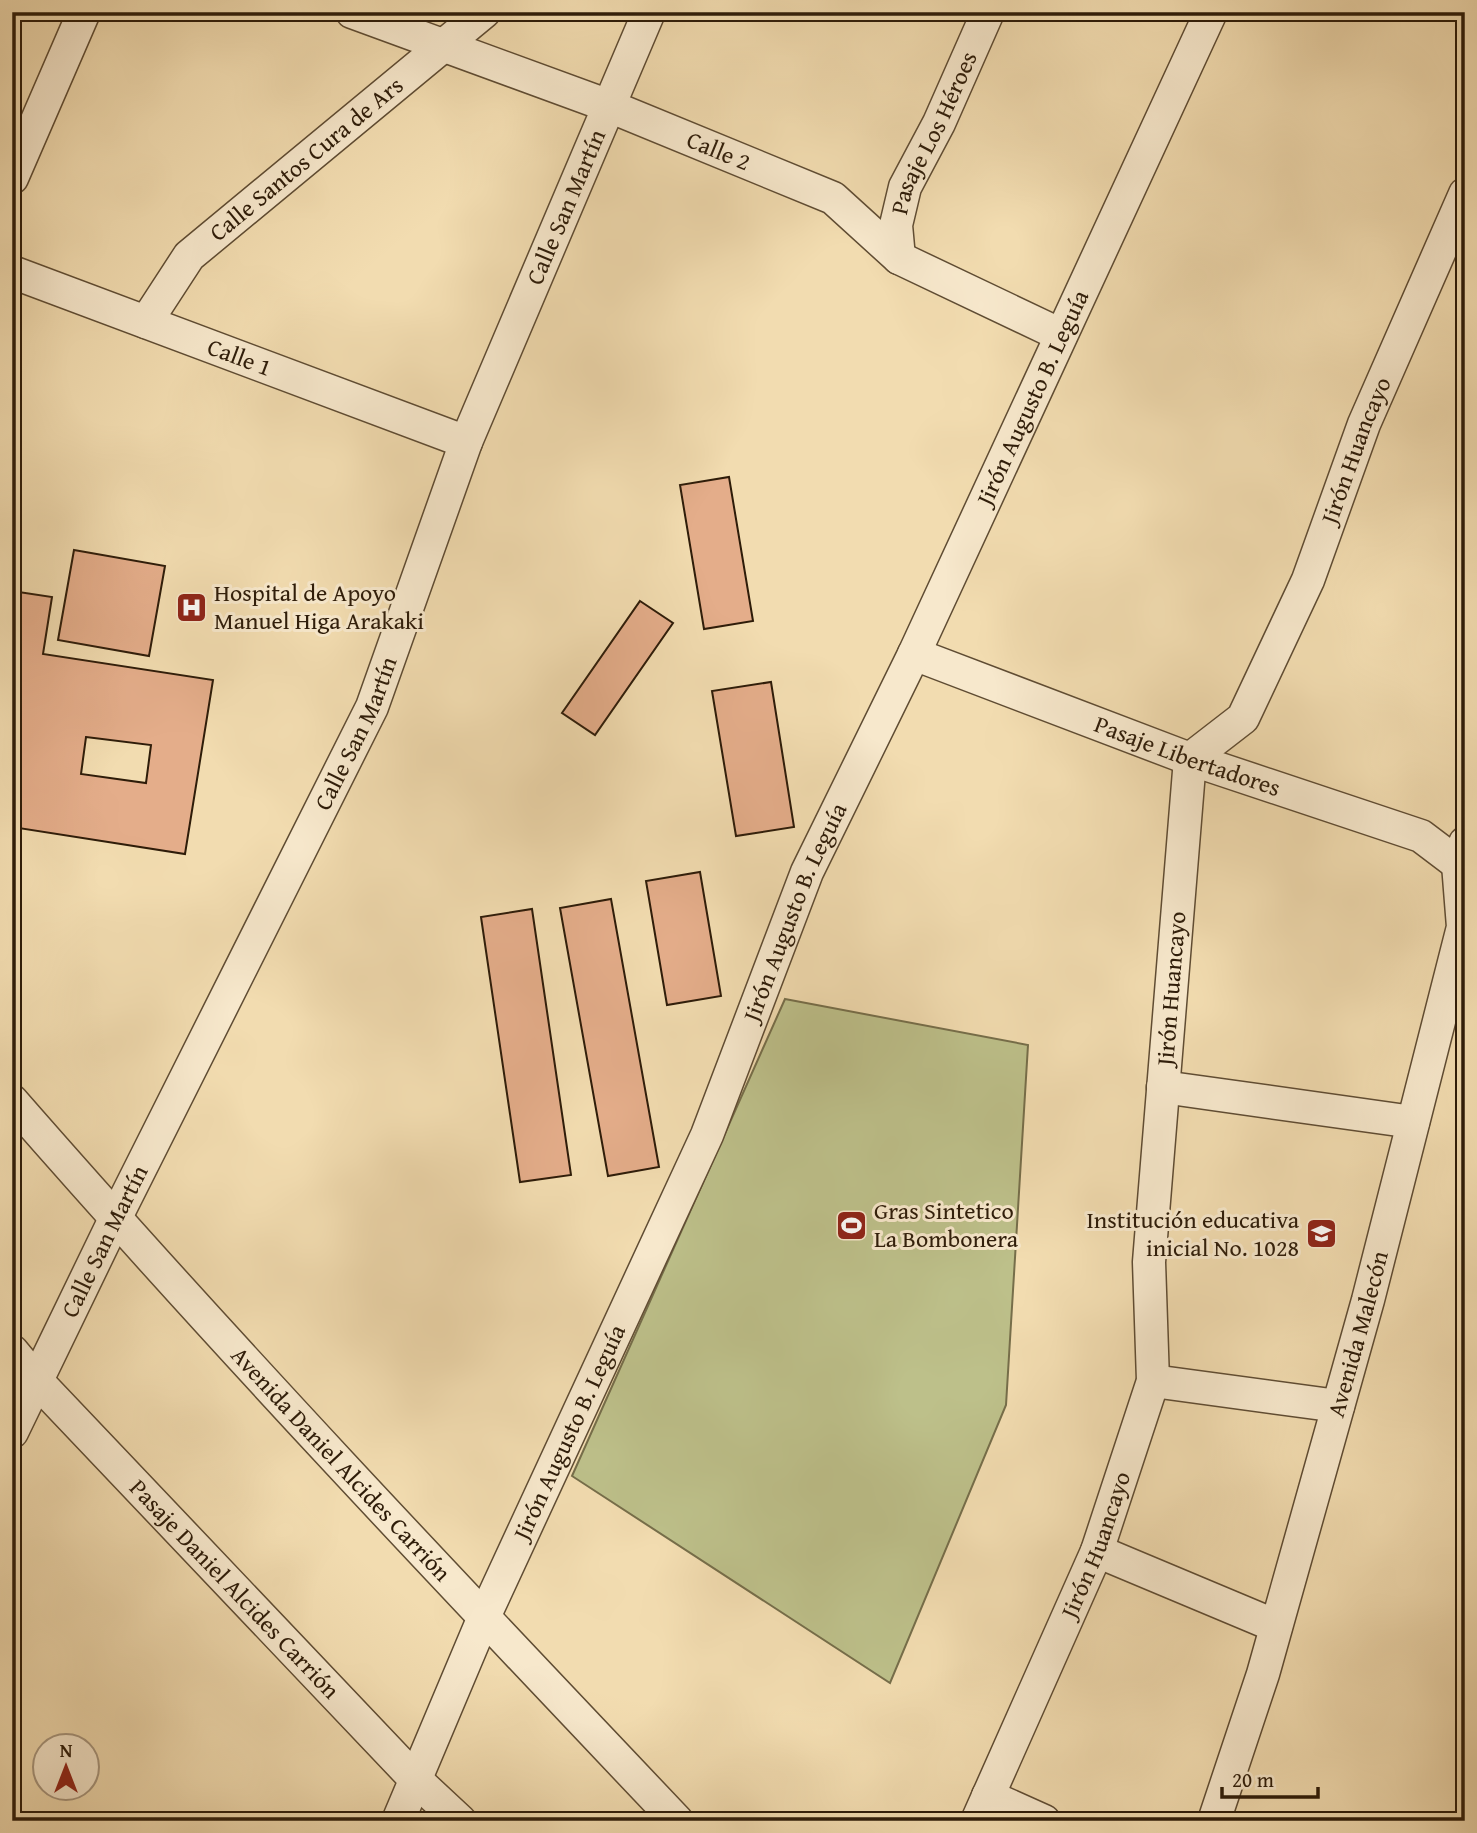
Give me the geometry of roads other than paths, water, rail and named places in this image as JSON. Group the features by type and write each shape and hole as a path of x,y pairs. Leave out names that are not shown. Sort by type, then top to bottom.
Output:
{"street":[{"path":"12,178 84,12"},
{"name":"Calle 2","path":"352,12 609,106 832,198 899,258 1061,335"},
{"name":"Calle Santos Cura de Ars","path":"146,322 189,256 484,12"},
{"name":"Calle San Martín","path":"12,1432 115,1219 373,707 466,442 649,12"},
{"name":"Pasaje Los Héroes","path":"899,258 895,225 905,187 939,123 989,12"},
{"name":"Jirón Augusto B. Leguía","path":"398,1821 484,1617 707,1135 807,872 914,654 1211,12"},
{"name":"Jirón Huancayo","path":"983,1808 1097,1551 1153,1381 1149,1262 1190,759 1243,718 1308,580 1364,424 1465,194"},
{"name":"Calle 1","path":"16,282 146,322 466,442"},
{"name":"Pasaje Libertadores","path":"914,654 1190,759 1421,836 1462,853"},
{"name":"Avenida Malecón","path":"1214,1821 1276,1626 1368,1300 1463,927 1462,853"},
{"path":"1163,1087 1413,1122"},
{"name":"Avenida Daniel Alcides Carrión","path":"12,1101 115,1219 677,1821"},
{"name":"Pasaje Daniel Alcides Carrión","path":"12,1351 37,1381 416,1780 460,1821"},
{"path":"1153,1381 1338,1406"},
{"path":"1097,1551 1276,1626"},
{"path":"983,1808 1044,1821"}],"place":[{"name":"Hospital de Apoyo Manuel Higa Arakaki","path":"191,607"},
{"name":"Gras Sintetico La Bombonera","path":"851,1225"},
{"name":"Institución educativa inicial No. 1028","path":"1322,1234"}]}
